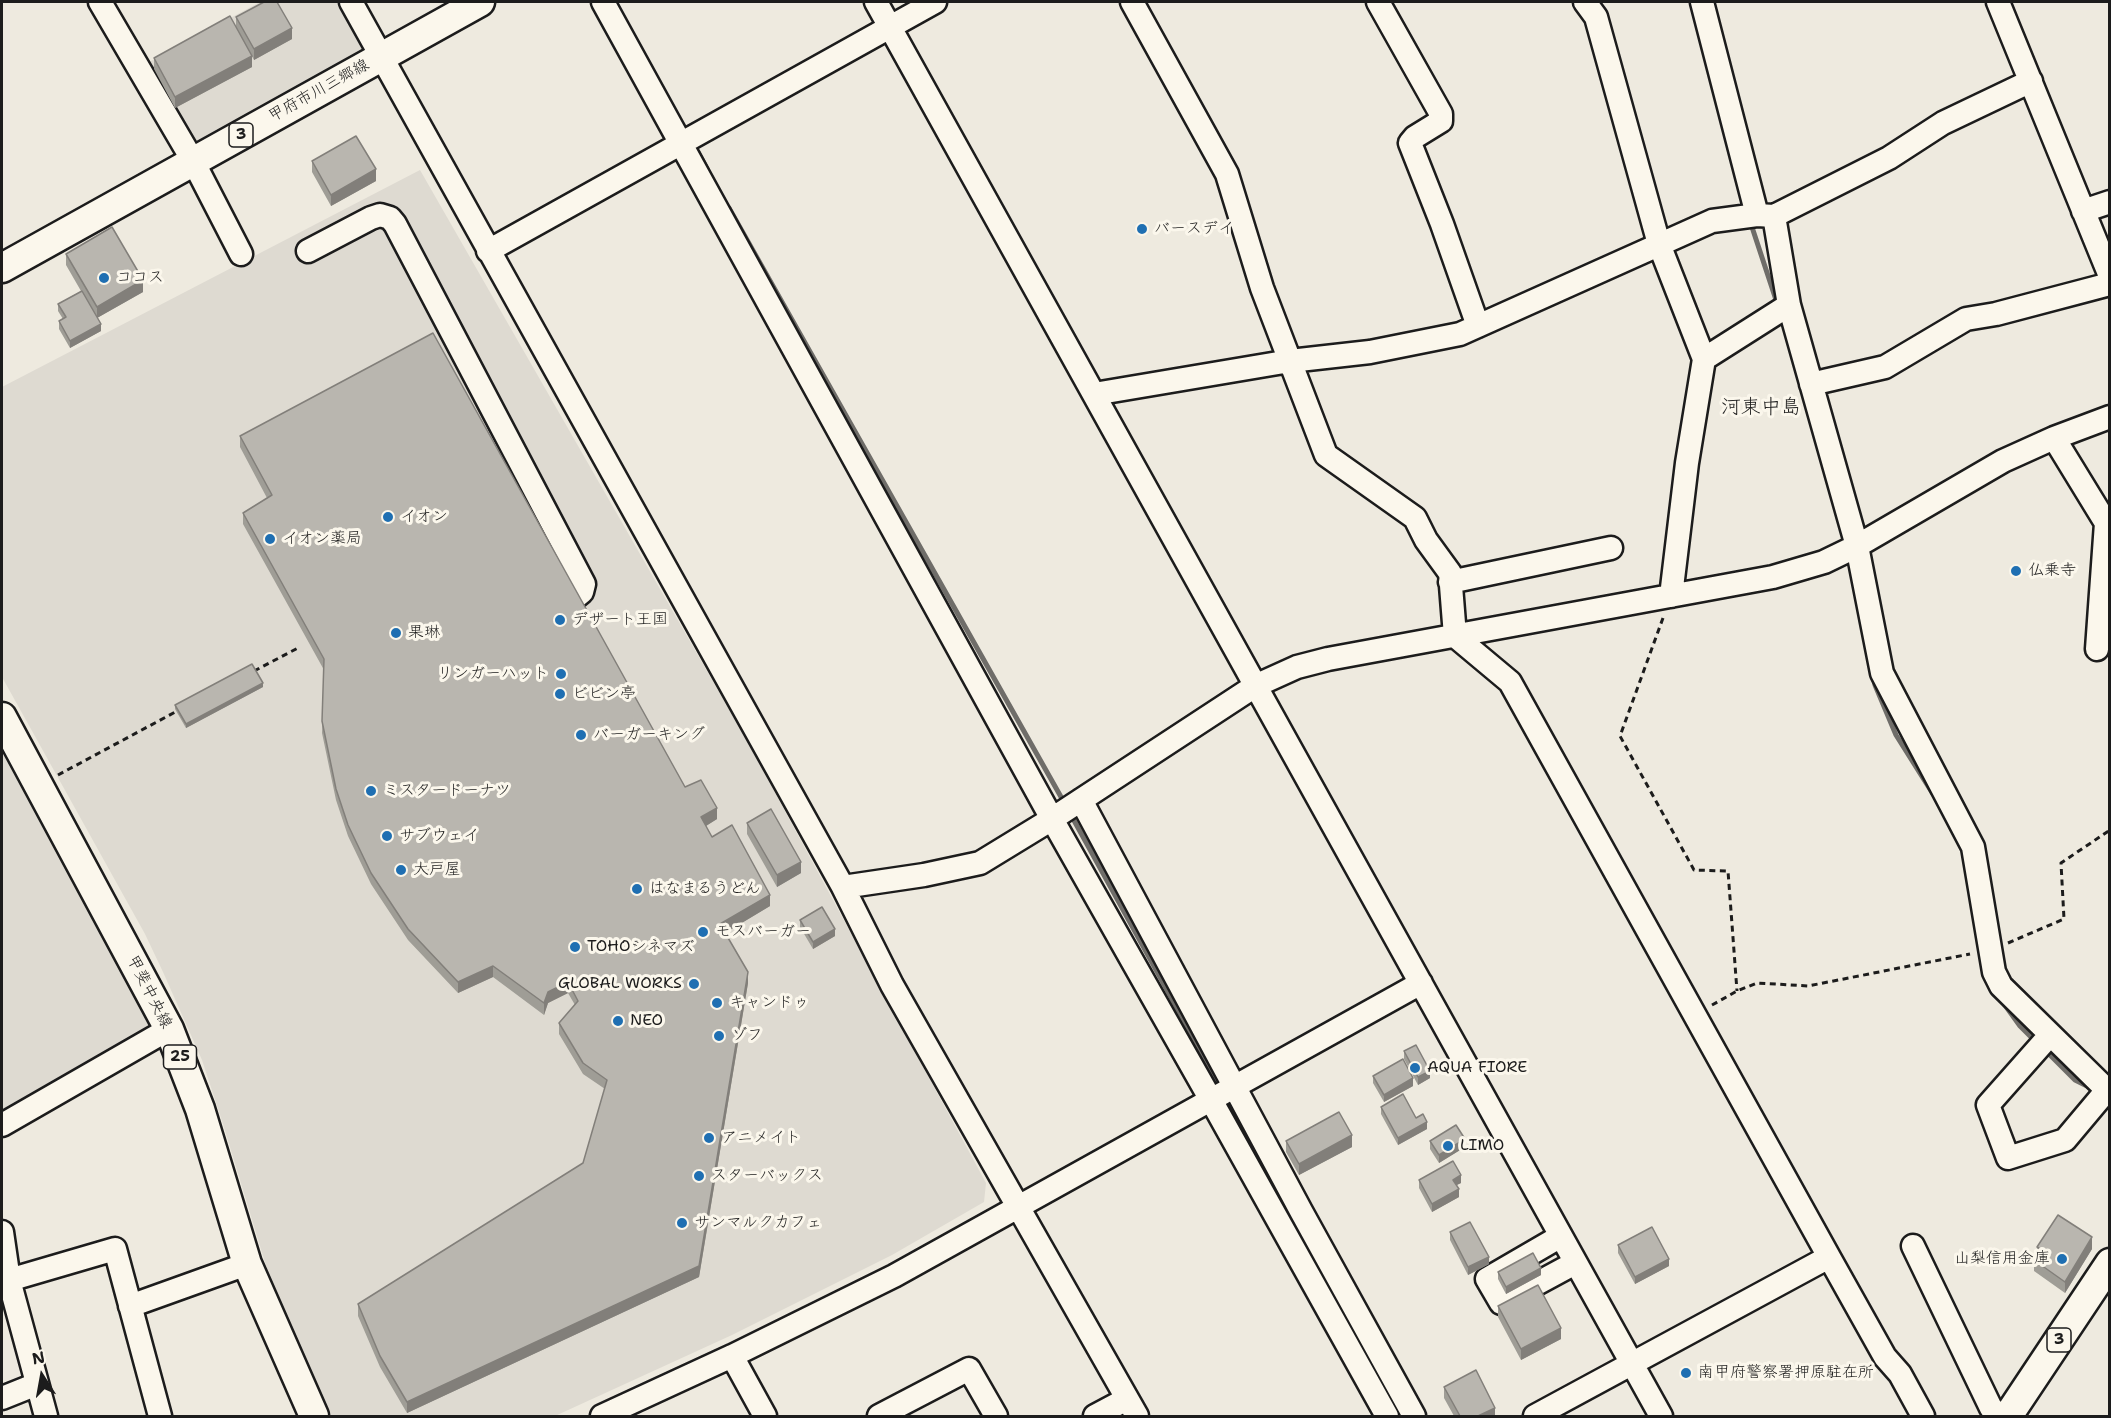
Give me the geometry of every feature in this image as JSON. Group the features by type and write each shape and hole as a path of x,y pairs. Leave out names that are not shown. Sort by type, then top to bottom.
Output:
{"main road":[{"name":"甲府市川三郷線","path":"2,268 480,2"},
{"name":"甲斐中央線","path":"2,717 169,1029 200,1109 247,1264 314,1416"},
{"name":"3","path":"2008,1416 2109,1263"}],"street":[{"path":"100,2 193,161 241,254"},
{"path":"351,2 843,887 892,985 1132,1408 1095,1416"},
{"path":"603,2 1052,819 1387,1416"},
{"path":"876,2 1661,1416"},
{"path":"488,251 935,2"},
{"path":"1132,2 1227,174 1262,288 1326,455 1415,518 1426,540 1450,573 1455,636 1510,682 1885,1357 1900,1374 1923,1416"},
{"path":"1378,2 1441,114 1441,121 1410,143 1478,326"},
{"path":"1585,2 1596,17 1659,244 1704,359 1687,463 1671,596"},
{"path":"1702,2 1765,215 1857,546 1882,673 1974,847 1994,972 2001,986 2108,1092 2066,1140 2008,1158 1988,1105 2050,1035"},
{"path":"1998,2 2109,276"},
{"path":"1094,394 1290,361 1370,352 1460,334 1712,221 1765,215 1889,158 1942,123 2031,81"},
{"path":"2083,211 2109,202"},
{"path":"308,251 380,215 390,218 395,224 584,584 582,592 566,606"},
{"path":"1811,384 1885,367 1965,319 1996,314 2109,284"},
{"path":"1704,359 1789,305"},
{"path":"843,887 924,875 980,863 1052,819 1255,686 1297,667 1328,658 1773,577 1824,562 1857,546 2003,461 2109,417"},
{"path":"2054,438 2108,522 2097,649"},
{"path":"1450,582 1611,548"},
{"path":"1081,800 1301,1211 1414,1416"},
{"path":"602,1416 732,1356 894,1276 1421,984"},
{"path":"2,1125 169,1029"},
{"path":"2,1232 5,1283 46,1416"},
{"path":"1561,1236 1487,1279 1501,1303 1575,1263"},
{"path":"1913,1246 1991,1408 2001,1416"},
{"path":"5,1283 115,1249 160,1416"},
{"path":"1535,1416 1829,1257"},
{"path":"130,1306 247,1264"},
{"path":"732,1356 765,1416"},
{"path":"879,1416 969,1369 996,1416"},
{"path":"2,1398 37,1384"}],"path":[{"path":"1671,596 1620,736 1694,870 1728,871 1737,991"},
{"path":"248,675 298,648"},
{"path":"49,780 187,706"},
{"path":"1695,1015 1737,991 1757,983 1808,986 1990,950 2064,918 2061,863 2109,830"}],"shaded area":[{"path":"260,2 351,2 381,57 193,161 140,67"},
{"path":"420,170 746,739 986,1183 984,1202 892,1255 732,1335 555,1416 330,1416 270,1279 202,1060 163,972 145,934 2,677 2,387"},
{"path":"2,717 169,1029 2,1125"}],"building":[{"path":"264,2 277,2 292,28 254,49 236,17"},
{"path":"230,16 252,56 175,97 154,58"},
{"path":"356,136 376,169 331,195 312,161"},
{"name":"ココス","path":"112,227 143,280 97,307 66,254"},
{"path":"82,291 101,324 70,341 59,321 66,317 58,304"},
{"path":"433,333 685,787 701,780 717,808 701,817 712,837 732,825 770,895 720,924 748,972 699,1266 407,1402 380,1356 358,1304 583,1163 607,1080 583,1063 559,1023 578,1001 568,982 548,992 544,1003 493,966 458,982 408,929 371,873 348,825 336,789 322,721 324,659 243,513 272,495 240,436"},
{"path":"252,664 263,683 186,724 175,705"},
{"path":"771,809 801,862 777,875 747,823"},
{"path":"822,907 835,929 813,942 800,920"},
{"path":"1416,1045 1430,1071 1418,1077 1404,1051"},
{"path":"1403,1059 1413,1078 1384,1095 1373,1076"},
{"path":"1403,1094 1416,1118 1423,1114 1427,1122 1398,1138 1381,1107"},
{"path":"1339,1112 1352,1135 1299,1164 1286,1141"},
{"path":"1456,1125 1465,1139 1439,1155 1430,1141"},
{"path":"1453,1161 1461,1175 1453,1180 1459,1189 1432,1204 1419,1180"},
{"name":"山梨信用金庫","path":"2058,1215 2092,1237 2065,1282 2034,1260 2041,1249 2037,1247"},
{"path":"1470,1222 1489,1257 1468,1267 1450,1232"},
{"path":"1652,1227 1669,1259 1635,1277 1618,1245"},
{"path":"1533,1253 1541,1268 1506,1287 1498,1272"},
{"path":"1538,1285 1561,1328 1521,1349 1498,1306"},
{"path":"1476,1370 1495,1408 1478,1416 1460,1416 1444,1387"}],"waterway":[{"path":"698,152 707,169"},
{"path":"729,208 1065,804"},
{"path":"1750,221 1778,306"},
{"path":"1873,677 1896,735 1933,794"},
{"path":"1071,815 1216,1079"},
{"path":"2002,1001 2020,1026 2036,1042"},
{"path":"2045,1050 2075,1080 2091,1088"},
{"path":"1232,1107 1266,1168"}],"place":[{"name":"バースデイ","path":"1142,229"},
{"name":"ココス","path":"104,278"},
{"name":"イオン","path":"388,517"},
{"name":"イオン薬局","path":"270,539"},
{"name":"仏乗寺","path":"2016,571"},
{"name":"デザート王国","path":"560,620"},
{"name":"果琳","path":"396,633"},
{"name":"リンガーハット","path":"561,674"},
{"name":"ビビン亭","path":"560,694"},
{"name":"バーガーキング","path":"581,735"},
{"name":"ミスタードーナツ","path":"371,791"},
{"name":"サブウェイ","path":"387,836"},
{"name":"大戸屋","path":"401,870"},
{"name":"はなまるうどん","path":"637,889"},
{"name":"モスバーガー","path":"703,932"},
{"name":"TOHOシネマズ","path":"575,947"},
{"name":"GLOBAL WORKS","path":"694,984"},
{"name":"キャンドゥ","path":"717,1003"},
{"name":"NEO","path":"618,1021"},
{"name":"ゾフ","path":"719,1036"},
{"name":"AQUA FIORE","path":"1415,1068"},
{"name":"アニメイト","path":"709,1138"},
{"name":"LIMO","path":"1448,1146"},
{"name":"スターバックス","path":"699,1176"},
{"name":"サンマルクカフェ","path":"682,1223"},
{"name":"山梨信用金庫","path":"2062,1259"},
{"name":"南甲府警察署押原駐在所","path":"1686,1373"}],"district":[{"name":"河東中島","path":"1761,408"}]}
